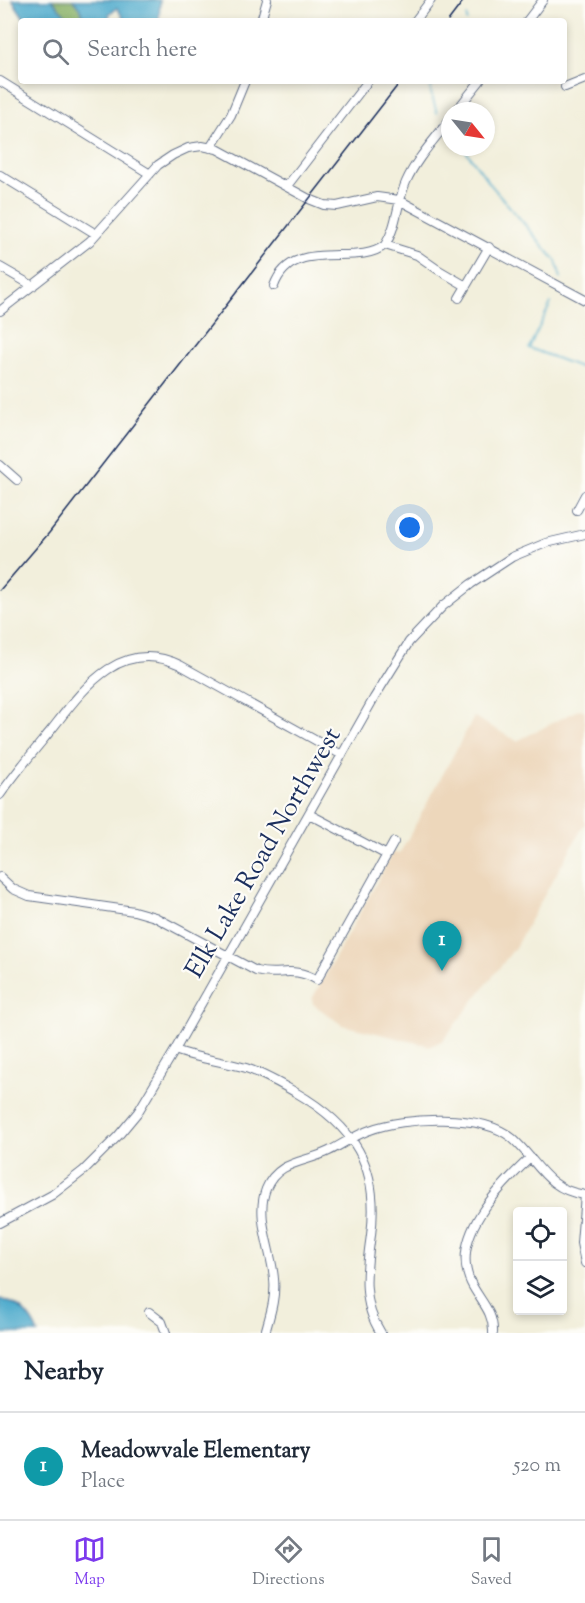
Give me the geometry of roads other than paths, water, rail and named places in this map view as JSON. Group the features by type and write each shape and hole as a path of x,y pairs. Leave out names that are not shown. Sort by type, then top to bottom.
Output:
{"street":[{"path":"262,18 267,0"},
{"path":"417,18 431,0"},
{"path":"529,18 543,0"},
{"path":"565,87 585,79"},
{"path":"0,81 150,174"},
{"path":"210,148 231,115 244,84"},
{"path":"286,186 366,84"},
{"path":"463,102 478,84"},
{"path":"274,286 280,274 296,261 322,256 371,252 385,245 392,232 399,200 409,175 441,131"},
{"path":"0,311 64,263 96,234 150,174 173,155 195,147 222,152 309,200 324,205 337,206 377,197 399,200 585,300"},
{"path":"0,175 96,234"},
{"path":"385,245 417,255 466,286"},
{"path":"459,298 489,247"},
{"path":"0,267 33,286"},
{"path":"0,465 17,480"},
{"path":"577,510 585,495"},
{"name":"Elk Lake Road Northwest","path":"0,1223 52,1195 90,1164 138,1112 409,642 443,606 471,584 512,558 546,543 585,534"},
{"path":"0,795 92,680 113,666 135,658 155,658 175,662 342,755"},
{"path":"309,814 387,855"},
{"path":"0,877 13,889 29,896 134,911 155,917 256,971 269,973 295,971 317,980 394,842"},
{"path":"175,1050 195,1058 229,1063 260,1073 322,1108 352,1138 363,1160 372,1188 373,1209 366,1286 370,1311 381,1333"},
{"path":"265,1333 275,1287 262,1210 267,1187 274,1175 285,1166 320,1155 352,1138 384,1125 429,1119 474,1123 505,1133 557,1187 585,1195 581,1243 585,1263"},
{"path":"493,1333 489,1311 472,1286 466,1271 466,1248 488,1204 504,1183 530,1158"},
{"path":"149,1312 162,1322 166,1333"}],"water":[{"path":"12,0 52,0 68,18 24,18"},
{"path":"73,0 160,0 159,18 123,18 117,8 110,13 109,18 84,18"},
{"path":"0,1299 23,1311 32,1321 38,1333 0,1333"}],"waterway":[{"path":"434,84 430,89 437,113"},
{"path":"470,156 491,185 556,261 561,278"},
{"path":"551,303 529,348 585,369"}],"railway":[{"path":"450,18 464,0"},
{"path":"0,590 49,533 399,84"}],"place":[{"name":"Meadowvale Elementary","path":"442,971"}]}
